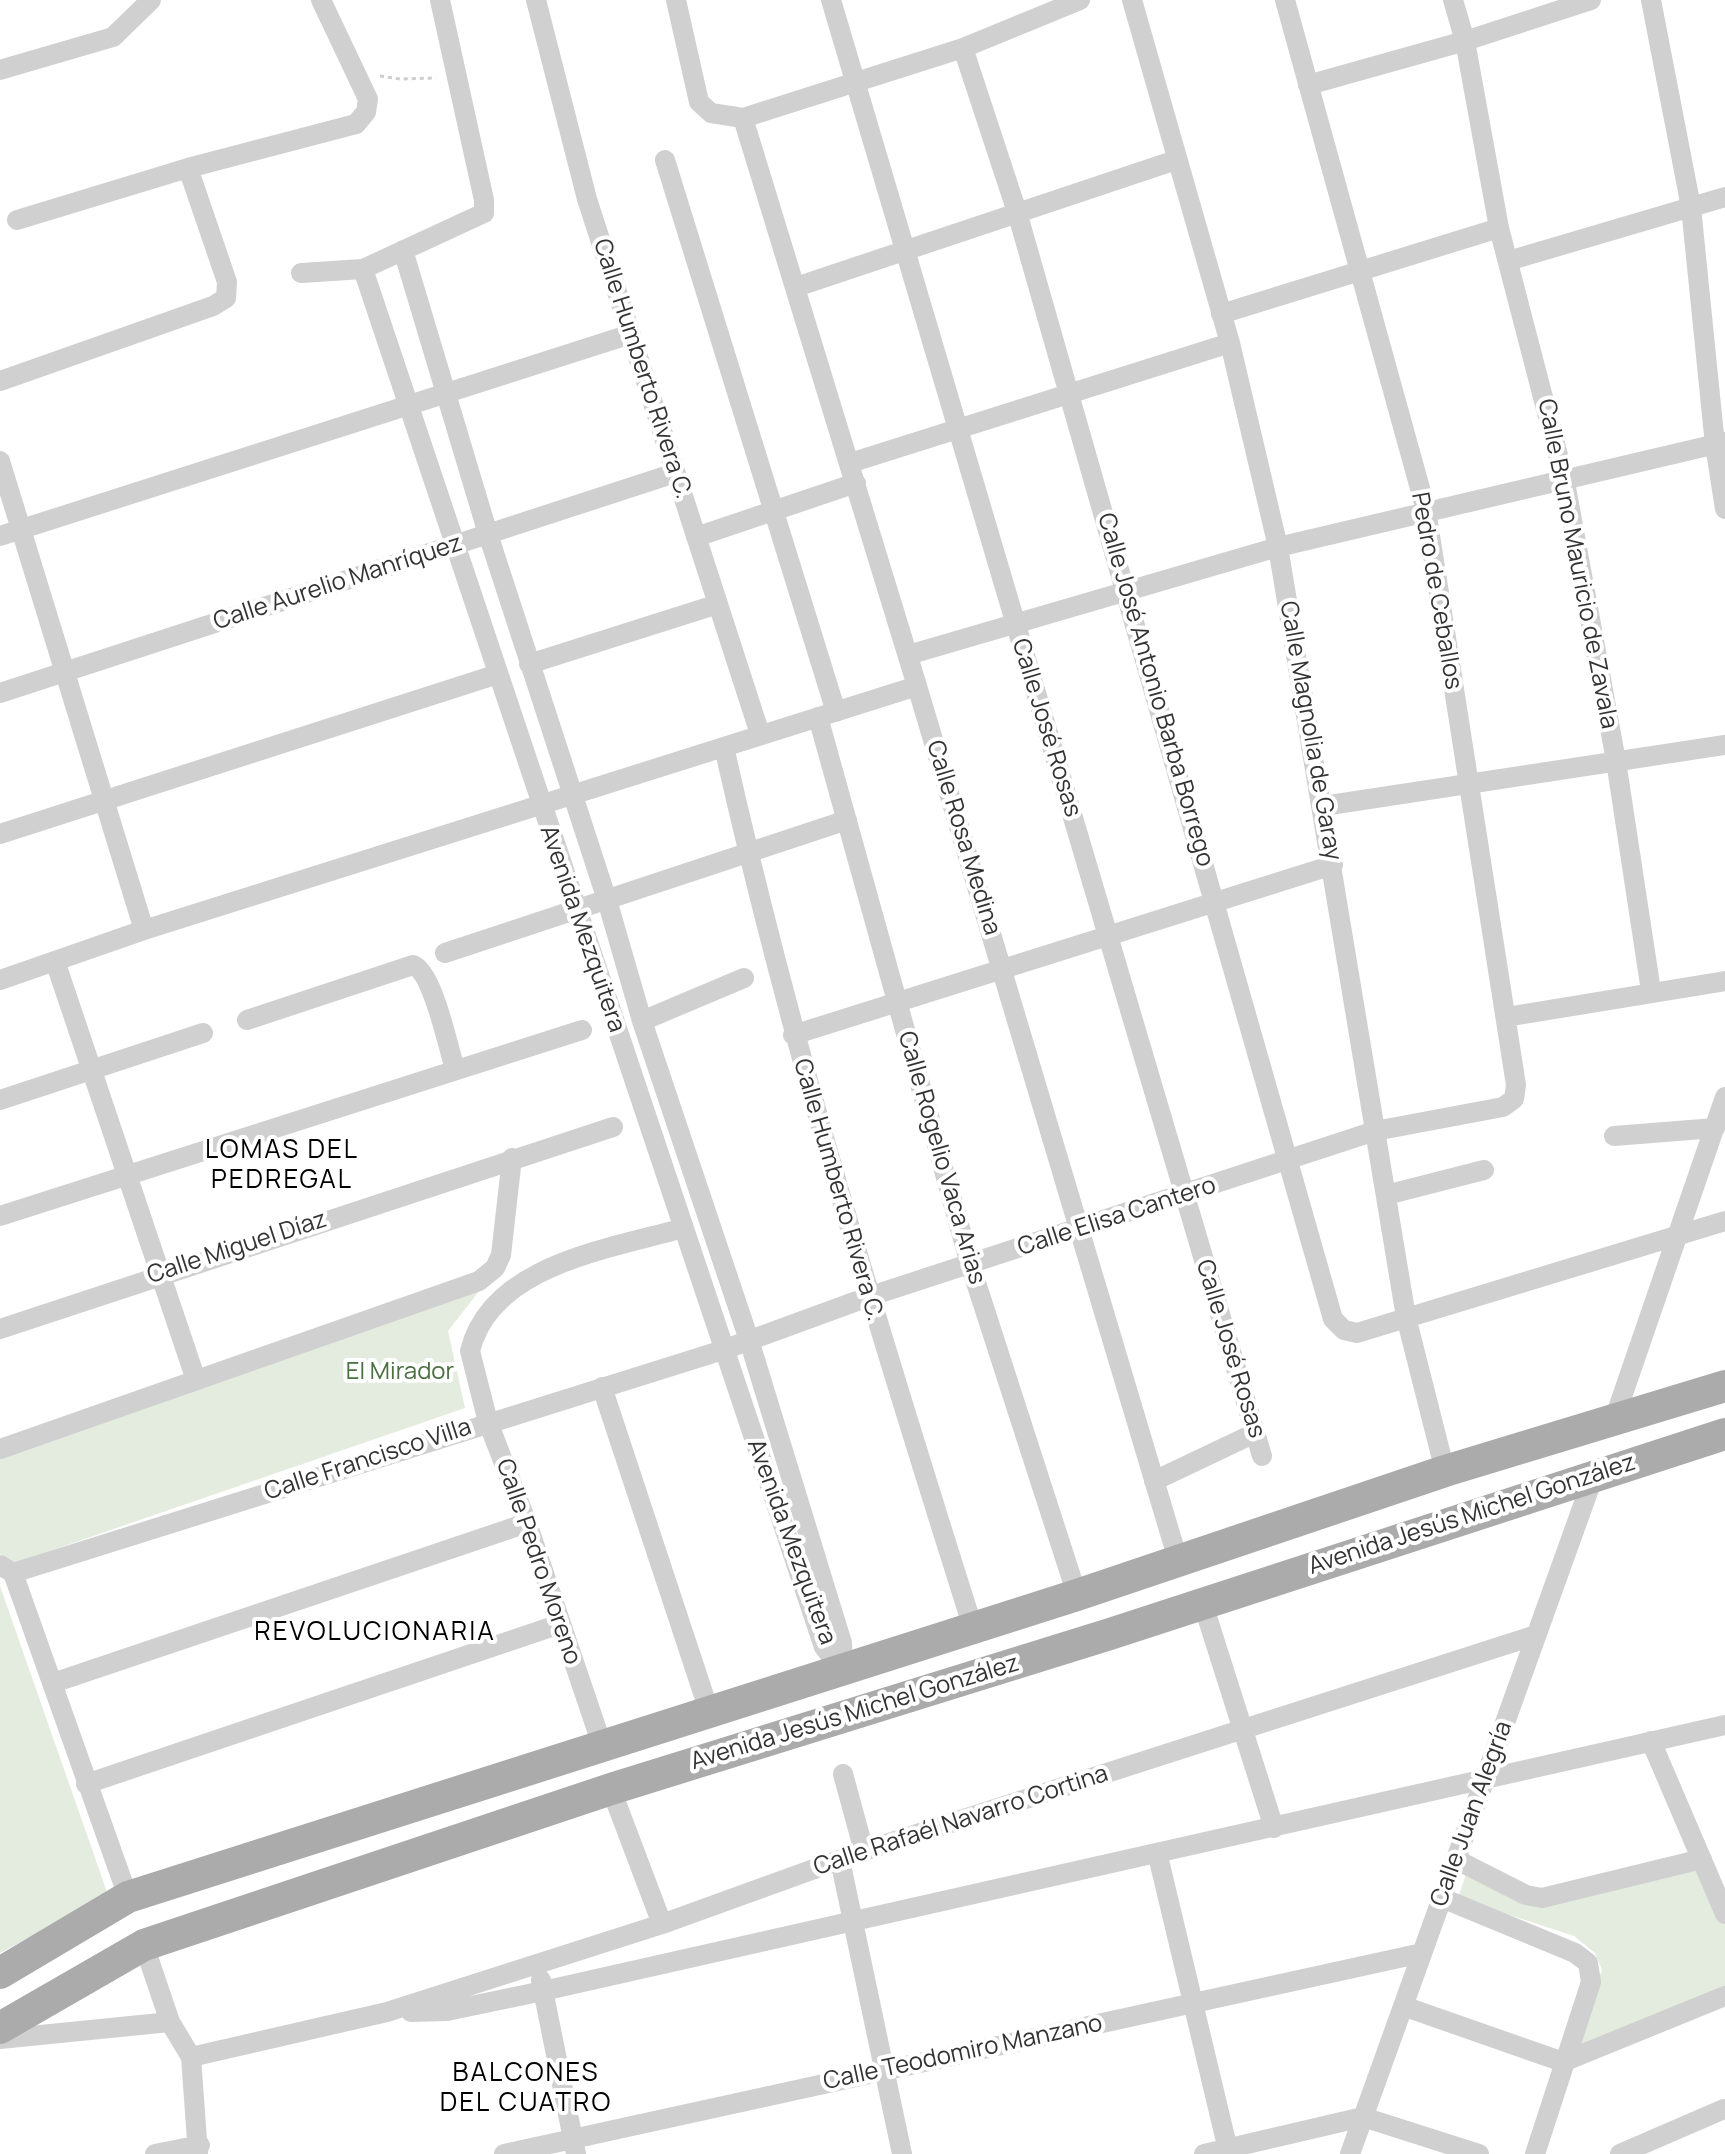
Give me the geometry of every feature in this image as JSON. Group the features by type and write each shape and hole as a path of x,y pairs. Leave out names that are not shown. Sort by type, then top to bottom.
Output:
{"main road":[{"name":"Avenida Jesús Michel González","path":"0,1973 128,1897 843,1671 1445,1471 1725,1386"},
{"name":"Avenida Jesús Michel González","path":"0,2028 144,1945 611,1789 1110,1634 1725,1434"},
{"path":"611,1789 663,1758 816,1706 835,1691 843,1671 866,1686 883,1687 1050,1633 1110,1634"}],"street":[{"path":"0,70 113,37 151,0"},
{"path":"17,220 188,168 349,127 361,119 368,105 357,69 321,0"},
{"path":"301,273 363,269 484,213 440,0"},
{"name":"Calle Humberto Rivera C.","path":"536,0 587,199 760,734"},
{"path":"676,0 699,102 711,113 743,118 963,48 1080,0"},
{"name":"Calle José Rosas","path":"831,0 853,83 960,430 1014,624 1262,1456"},
{"name":"Calle Magnolia de Garay","path":"1132,0 1230,343 1278,547 1406,1317 1445,1471"},
{"name":"Pedro de Ceballos","path":"1285,0 1426,510 1506,1017 1516,1085 1514,1099"},
{"name":"Calle Bruno Mauricio de Zavala","path":"1453,0 1465,41 1499,228 1565,482 1616,761 1651,991"},
{"path":"1308,85 1465,41 1591,0"},
{"path":"1651,0 1691,207 1725,509"},
{"name":"Calle José Antonio Barba Borrego","path":"963,48 1017,212 1217,901 1333,1319 1344,1330 1357,1333 1406,1317"},
{"name":"Calle Rosa Medina","path":"743,118 908,655 1178,1560"},
{"name":"Calle Rogelio Vaca Arias","path":"665,160 776,510 827,714 847,820 970,1264 1077,1595"},
{"path":"796,287 1176,160"},
{"path":"0,381 213,306 226,298 227,282 188,168"},
{"path":"1508,261 1725,197"},
{"path":"1221,314 1499,228"},
{"name":"Avenida Mezquitera","path":"403,250 488,534 607,900 642,1021 749,1340 842,1643 843,1671"},
{"name":"Avenida Mezquitera","path":"363,269 824,1647 843,1671"},
{"path":"0,536 631,334"},
{"path":"696,537 776,510 853,473 960,430 1069,392 1230,343"},
{"path":"908,655 1278,547 1426,510 1565,482 1720,444"},
{"path":"0,461 144,930"},
{"name":"Calle Aurelio Manríquez","path":"0,693 675,473"},
{"path":"529,664 718,604"},
{"path":"0,834 498,674"},
{"path":"0,980 144,930 917,686"},
{"path":"1323,806 1725,745"},
{"name":"Calle Humberto Rivera C.","path":"724,747 793,1035 868,1297 973,1628"},
{"path":"445,953 847,820"},
{"path":"793,1035 1333,865"},
{"path":"55,961 196,1380"},
{"path":"247,1020 406,966 420,967 428,981 455,1069"},
{"path":"642,1021 744,978"},
{"path":"1506,1017 1725,981"},
{"path":"0,1216 582,1030"},
{"path":"0,1100 203,1033"},
{"path":"1614,1420 1725,1097"},
{"name":"Calle Elisa Cantero","path":"723,1350 868,1297 1375,1131 1503,1107 1514,1099"},
{"name":"Calle Miguel Díaz","path":"0,1329 613,1127"},
{"path":"1614,1136 1715,1128"},
{"path":"0,1449 479,1281 495,1268 501,1255 512,1158"},
{"path":"1386,1195 1484,1170"},
{"path":"1406,1317 1725,1221"},
{"name":"Calle Pedro Moreno","path":"602,1745 527,1523 488,1422 470,1351 479,1329 503,1295 522,1280 683,1228"},
{"name":"Calle Francisco Villa","path":"7,1569 723,1350"},
{"path":"602,1387 709,1711"},
{"path":"1154,1481 1255,1433"},
{"name":"Calle Juan Alegría","path":"1350,2154 1594,1475"},
{"path":"53,1683 527,1523"},
{"path":"7,1569 53,1683 128,1897"},
{"path":"1203,1604 1274,1828"},
{"path":"86,1784 560,1624"},
{"name":"Calle Rafaél Navarro Cortina","path":"191,2057 387,2012 662,1924 864,1851 1536,1635"},
{"name":"Calle Rafaél Navarro Cortina","path":"387,2012 447,2011 543,1991 1158,1856 1725,1725"},
{"path":"1651,1741 1725,1914"},
{"path":"843,1774 864,1851"},
{"path":"611,1789 662,1924"},
{"path":"1158,1856 1229,2151"},
{"path":"1455,1859 1537,1898 1702,1859"},
{"path":"840,1860 902,2154"},
{"path":"1442,1898 1575,1953 1588,1963 1591,1982 1563,2062 1539,2150"},
{"path":"144,1945 170,2022 191,2057 199,2150 155,2154"},
{"name":"Calle Teodomiro Manzano","path":"504,2154 574,2146 884,2070 1422,1953"},
{"path":"538,1964 574,2146"},
{"path":"1403,2006 1563,2062 1725,1996"},
{"path":"0,2039 170,2022"},
{"path":"1620,2154 1664,2146 1724,2109"},
{"path":"1204,2154 1229,2151 1363,2117 1479,2154"}],"path":[{"path":"357,69 400,79 456,77"}],"green space":[{"name":"El Mirador","path":"487,1281 448,1331 465,1408 15,1563 0,1554 0,1457"},
{"path":"0,1586 108,1895 0,1953"},
{"path":"1701,1868 1725,1925 1725,1989 1574,2049 1602,1970 1595,1953 1574,1936 1458,1898 1466,1874 1540,1905"}],"district":[{"name":"LOMAS DEL PEDREGAL","path":"282,1166"},
{"name":"REVOLUCIONARIA","path":"375,1633"},
{"name":"BALCONES DEL CUATRO","path":"526,2089"}]}
